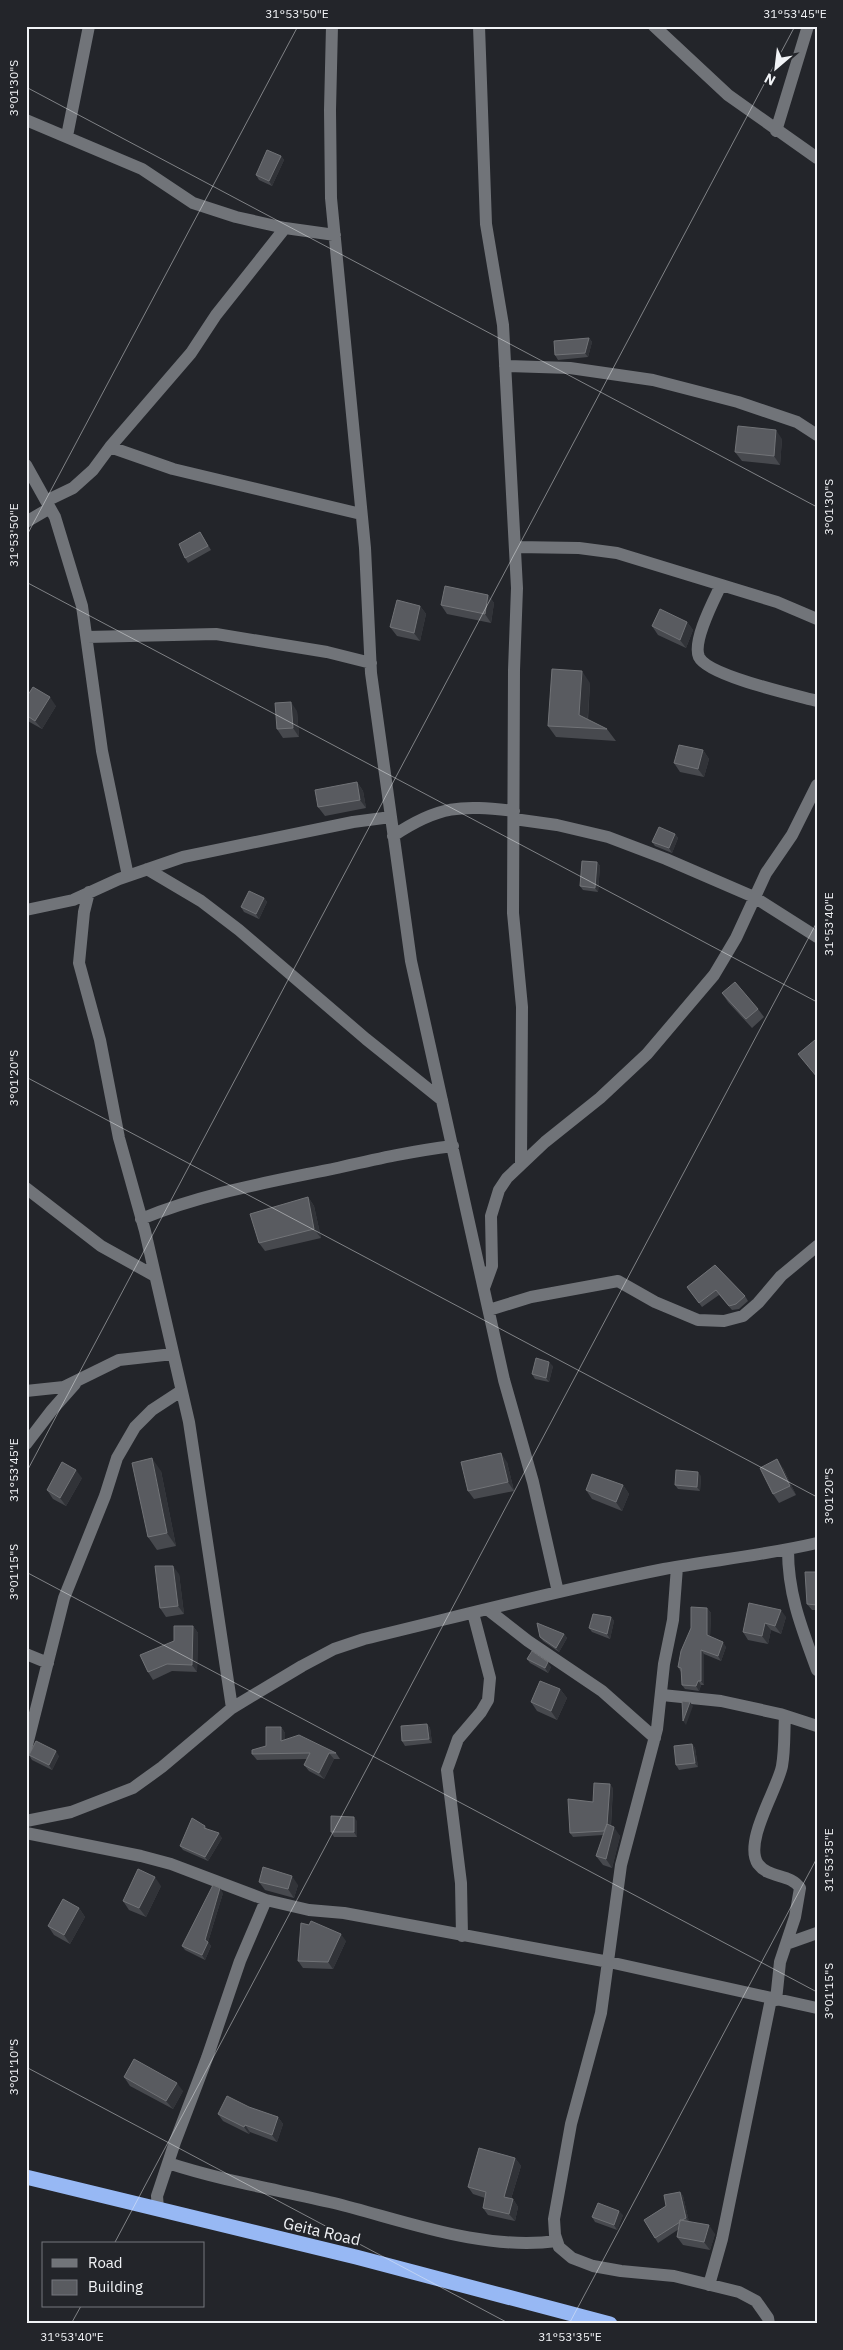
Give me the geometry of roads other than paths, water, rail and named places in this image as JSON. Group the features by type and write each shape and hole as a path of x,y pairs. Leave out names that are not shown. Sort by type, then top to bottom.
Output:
{"highway":[{"name":"Geita Road","path":"26,2176 356,2257 610,2324"}],"street":[{"path":"67,136 89,26"},
{"path":"332,26 330,110 331,198 361,514 371,663 411,961 504,1380 533,1482 558,1592"},
{"path":"479,26 486,224 503,325 518,588 514,670 513,913 522,1007 521,1163"},
{"path":"654,26 728,95 776,131 817,158"},
{"path":"776,131 808,26"},
{"path":"26,120 142,169 193,202 236,217 285,228 335,235"},
{"path":"26,522 80,482 93,470 110,447 191,353 216,315 285,228"},
{"path":"505,366 570,368 653,380 738,402 797,422 817,435"},
{"path":"110,447 173,469 361,514"},
{"path":"26,466 55,516 82,606 102,751 128,876"},
{"path":"516,547 579,548 617,552 777,602 817,619"},
{"path":"721,585 698,641 699,656 705,664 717,671 750,683 817,701"},
{"path":"87,637 216,634 318,650 371,663"},
{"path":"484,1288 492,1266 492,1216 495,1200 507,1178 521,1163 600,1098 647,1054 714,975 736,938 766,873 792,835 817,785"},
{"path":"393,836 418,819 446,810 478,807 608,837 717,880 754,897 817,937"},
{"path":"26,910 73,900 128,876 192,855 353,822 391,817"},
{"path":"147,869 201,901 239,930 366,1039 442,1100"},
{"path":"89,892 84,912 79,963 104,1058 126,1170 141,1219 182,1391 232,1708"},
{"path":"141,1219 176,1205 279,1179 401,1152 453,1146"},
{"path":"26,1188 100,1246 155,1276"},
{"path":"489,1310 531,1296 618,1281 655,1302 698,1320 724,1321 742,1316 758,1303 781,1276 817,1246"},
{"path":"26,1391 64,1387 119,1360 173,1354"},
{"path":"26,1444 52,1410 80,1379"},
{"path":"26,1749 64,1598 105,1496 117,1458 135,1427 152,1410 182,1391"},
{"path":"26,1821 71,1812 133,1788 162,1767 232,1708 334,1649 364,1639 558,1592 677,1567 788,1550 817,1543"},
{"path":"788,1550 788,1576 794,1608 817,1670"},
{"path":"677,1567 673,1620 664,1664 662,1694 655,1738 620,1866 601,2013 571,2124 554,2219 554,2235 559,2246 572,2258 593,2266 621,2271 674,2276 739,2292 756,2302 768,2318 769,2324"},
{"path":"487,1609 528,1641 602,1691 655,1738"},
{"path":"462,1936 461,1883 447,1770 458,1739 488,1700 490,1678 473,1612"},
{"path":"26,1654 48,1663"},
{"path":"662,1694 721,1701 785,1716 817,1726"},
{"path":"709,2285 722,2239 774,1999 780,1962 799,1899 800,1888 793,1881 765,1871 757,1862 755,1850 763,1817 782,1765 785,1716"},
{"path":"26,1834 120,1850 171,1864 266,1900 309,1910 344,1914 609,1962 817,2008"},
{"path":"158,2209 157,2196 168,2164 240,1961 266,1900"},
{"path":"786,1944 817,1934"},
{"path":"168,2164 193,2172 334,2203 448,2232 532,2244 557,2241"}]}
